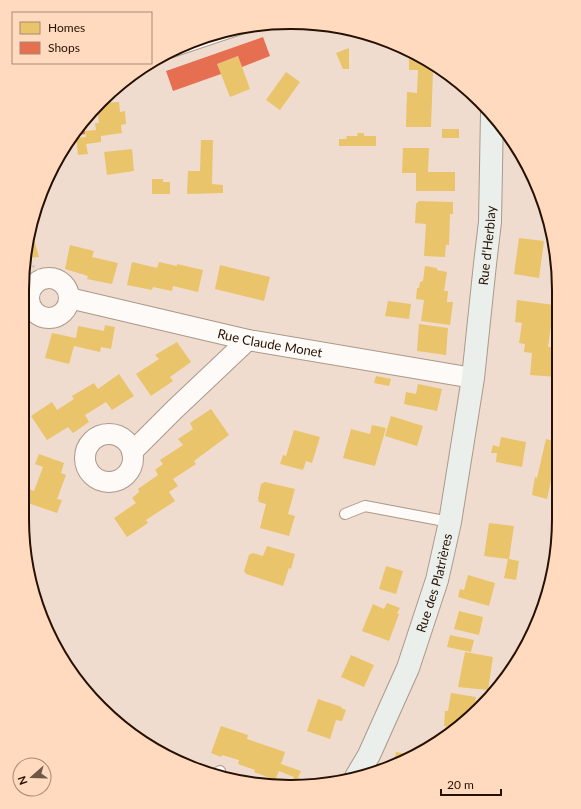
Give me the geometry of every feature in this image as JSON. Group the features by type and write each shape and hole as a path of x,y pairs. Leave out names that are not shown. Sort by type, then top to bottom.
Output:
{"main road":[{"name":"Rue d'Herblay","path":"473,378 490,222 492,124"},
{"name":"Rue des Platrières","path":"359,771 369,755 408,668 437,580 450,522 473,378"}],"street":[{"path":"49,278 61,282 70,298 65,311 54,318 40,316 34,312 29,300 30,293 37,282 49,278"},
{"name":"Rue Claude Monet","path":"70,298 248,340 473,378"},
{"path":"132,452 248,340"}],"lane":[{"path":"345,514 364,506 450,522"}],"path":[{"path":"31,264 49,278"}],"building: Homes":[{"path":"349,48 349,69 343,69 336,53"},
{"path":"238,56 250,89 230,97 217,64"},
{"path":"409,58 433,71 431,127 406,127 407,92 417,93 418,70 409,70"},
{"path":"286,72 300,82 280,110 266,100"},
{"path":"119,102 120,112 125,111 126,124 121,125 122,133 101,136 101,142 86,144 88,154 78,155 76,140 78,138 86,137 85,131 96,130 95,123 99,123 98,114 109,103"},
{"path":"442,129 459,129 459,138 442,138"},
{"path":"357,133 364,133 364,136 376,136 376,146 339,146 339,139 347,139 346,136 358,136"},
{"path":"201,140 213,140 212,184 223,185 223,193 187,194 188,171 200,171"},
{"path":"403,148 429,148 428,172 455,172 455,191 416,191 416,173 402,173"},
{"path":"132,149 134,171 107,175 104,152"},
{"path":"152,179 163,179 163,182 170,182 170,194 152,194"},
{"path":"419,201 453,202 453,214 450,214 449,245 446,245 445,257 424,256 426,224 415,223 416,204"},
{"path":"519,238 544,241 539,278 514,274"},
{"path":"34,239 39,257 31,258"},
{"path":"70,245 94,251 92,257 118,263 112,284 87,279 88,276 65,269"},
{"path":"132,262 157,268 159,262 177,266 177,264 203,270 198,292 173,286 172,291 153,287 152,290 127,285"},
{"path":"220,265 270,277 264,301 215,289"},
{"path":"425,266 437,268 437,270 447,272 444,291 448,291 447,302 453,302 450,325 421,321 424,300 416,299 417,288 419,288 420,282 423,281"},
{"path":"517,300 552,305 552,319 548,347 552,347 552,377 530,375 532,353 524,352 525,344 519,343 522,323 515,322"},
{"path":"388,301 411,304 409,319 385,316"},
{"path":"419,324 448,328 446,355 417,351"},
{"path":"105,325 115,327 111,349 101,347 100,352 74,346 69,364 45,358 52,333 76,338 78,326 104,331"},
{"path":"177,342 191,362 170,377 173,381 151,396 136,374 159,359 155,355"},
{"path":"119,374 134,396 112,410 106,402 85,415 89,422 73,433 68,427 47,440 31,416 52,402 57,410 74,399 72,396 94,383 98,389"},
{"path":"376,376 391,379 389,386 374,383"},
{"path":"418,384 442,389 437,411 404,404 406,392 416,394"},
{"path":"211,409 229,435 194,461 196,464 173,479 178,486 169,492 175,501 146,520 148,523 127,537 114,518 136,503 132,498 139,492 138,489 158,475 155,470 163,464 160,460 183,445 178,439 193,429 190,423"},
{"path":"391,416 423,426 417,446 385,436"},
{"path":"372,425 386,428 375,466 343,458 351,429 370,434"},
{"path":"294,430 320,437 312,463 306,461 303,470 280,464 283,455 286,456"},
{"path":"501,437 526,442 522,467 496,462 497,453 491,453 493,445 499,447"},
{"path":"546,439 552,440 552,476 547,499 532,495 535,477 537,478"},
{"path":"39,454 64,463 61,473 66,475 57,499 62,500 57,513 29,503 29,489 34,491 43,467 35,464"},
{"path":"265,482 295,489 288,514 295,516 289,536 260,528 266,504 259,502 258,499 261,484"},
{"path":"489,523 514,526 509,559 519,561 516,580 504,578 508,559 484,556"},
{"path":"267,546 295,554 291,569 289,568 283,586 246,574 244,571 249,555 253,553 263,556"},
{"path":"386,566 403,571 396,594 379,589"},
{"path":"468,575 495,583 489,606 458,597 460,589 464,590"},
{"path":"387,603 400,608 397,613 399,614 389,641 362,631 373,604 384,609"},
{"path":"459,611 483,617 479,635 454,629"},
{"path":"450,635 474,640 471,652 447,647"},
{"path":"465,652 493,657 488,690 458,687"},
{"path":"351,655 374,665 364,687 341,677"},
{"path":"451,693 476,697 475,703 449,727 444,726 445,711 448,711"},
{"path":"318,699 342,707 341,708 346,710 342,721 336,720 330,739 307,731"},
{"path":"221,726 248,735 247,739 285,752 281,764 301,771 298,778 302,779 293,780 294,777 279,771 275,779 272,779 254,772 255,770 238,764 239,760 222,755 221,757 211,753"},
{"path":"396,752 405,754 395,758"}],"building: Shops":[{"path":"263,37 270,56 242,67 238,56 217,64 221,74 173,91 166,71"},
{"path":"85,129 85,134 80,135"}]}
